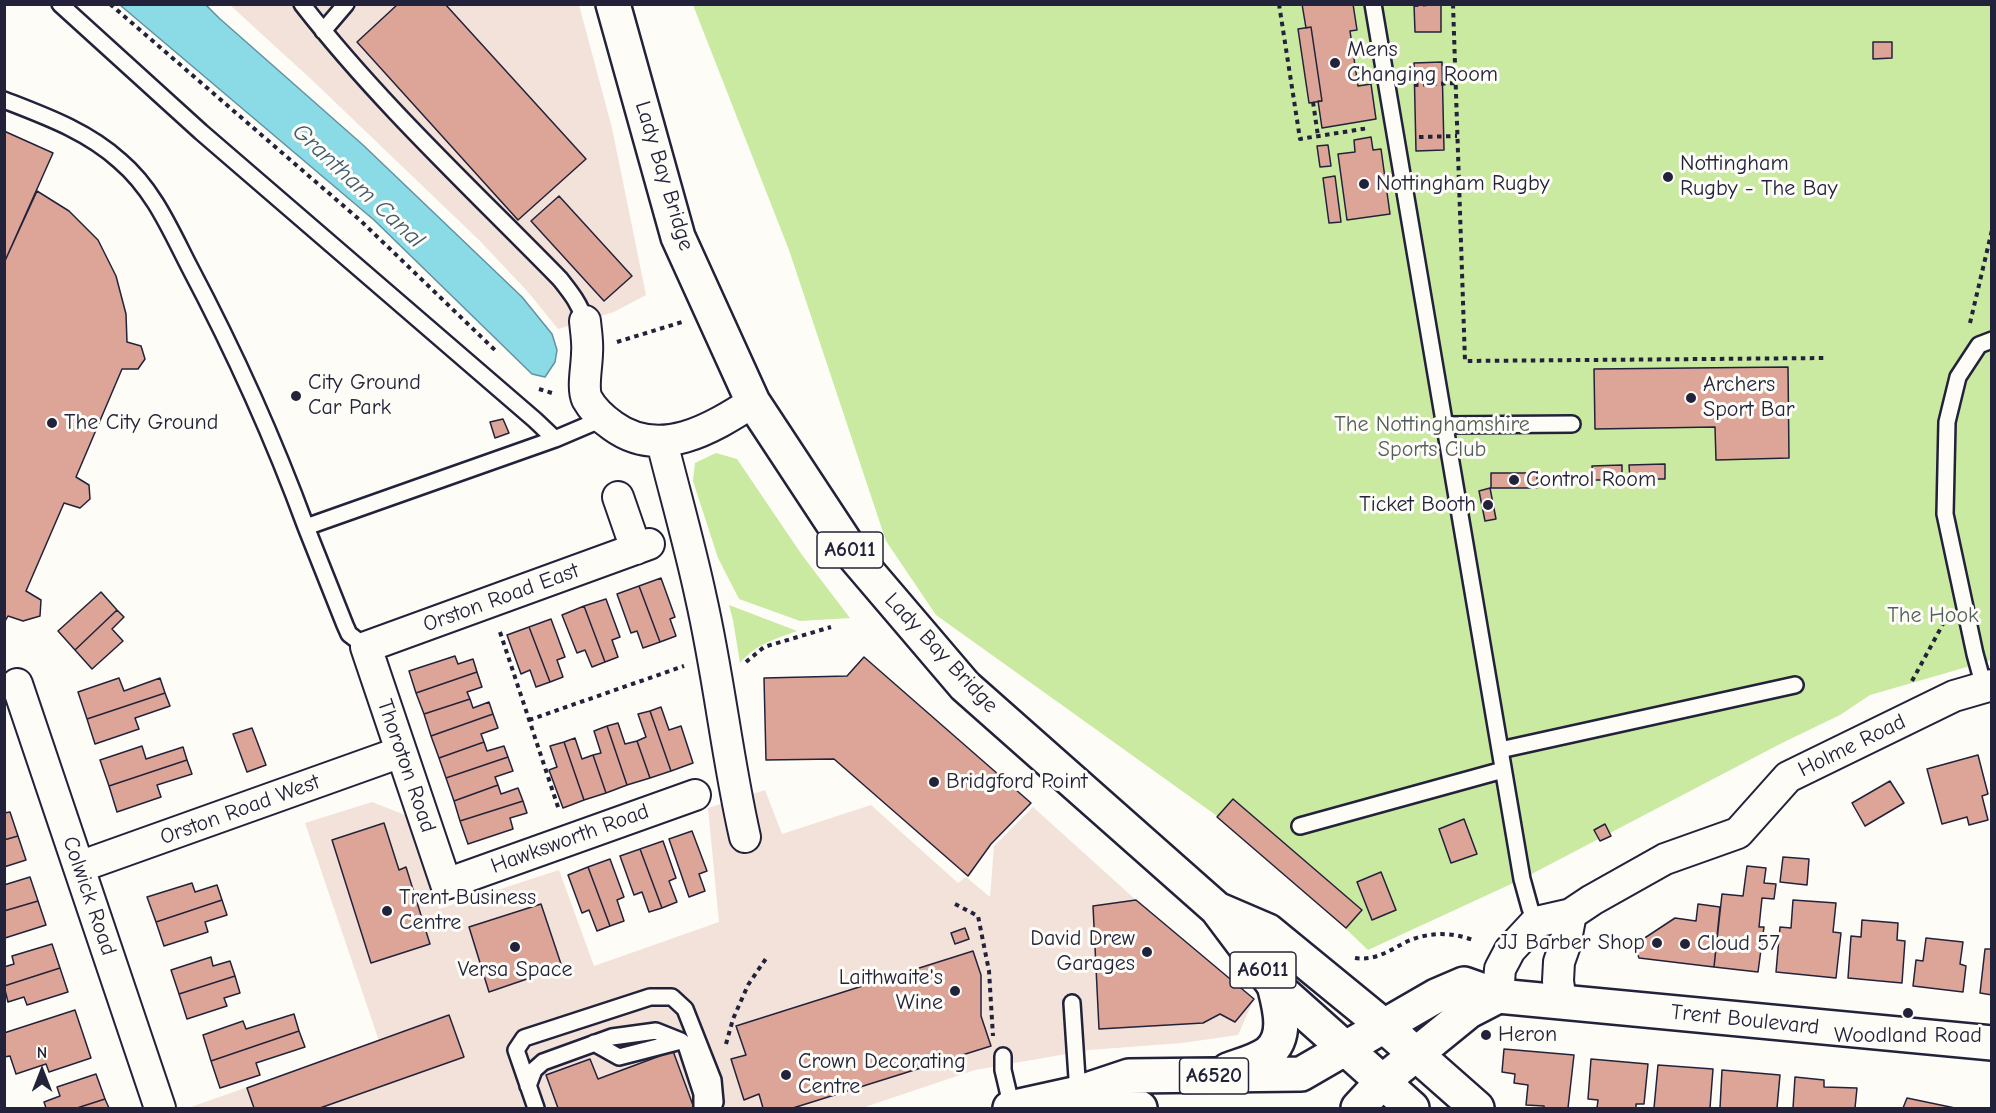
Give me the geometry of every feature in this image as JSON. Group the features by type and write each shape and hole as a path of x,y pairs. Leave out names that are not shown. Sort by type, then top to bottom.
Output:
{"main road":[{"name":"Lady Bay Bridge","path":"613,4 678,237 753,402 855,557 965,686 1217,909 1274,985 1346,1048"},
{"name":"Lady Bay Bridge","path":"1217,909 1268,931 1383,1026"},
{"name":"Trent Boulevard","path":"1383,1026 1436,996 1464,984 1498,996 1992,1043"},
{"path":"1216,1076 1272,1049 1279,1034 1281,1015 1274,985"},
{"path":"1358,1108 1383,1081 1469,1011 1498,996"},
{"name":"A6520","path":"1011,1108 1078,1093 1129,1076 1301,1074 1383,1026"},
{"name":"A6011","path":"1383,1026 1477,1108"},
{"name":"A6011","path":"1346,1048 1412,1108"},
{"name":"A6520","path":"1078,1093 1140,1108"}],"street":[{"path":"585,321 586,398 602,419 627,436 662,442 684,438 698,433 753,402"},
{"path":"662,442 702,598 745,837"},
{"name":"Orston Road East","path":"366,647 642,546 618,497"},
{"name":"Thoroton Road","path":"366,647 446,884"},
{"name":"Colwick Road","path":"17,684 160,1108"},
{"name":"Holme Road","path":"1536,922 1570,914 1665,859 1738,833 1788,777 1954,696 1988,686"},
{"name":"Orston Road West","path":"79,867 401,752"},
{"name":"Hawksworth Road","path":"446,884 695,795"},
{"path":"1561,1002 1558,981 1559,962 1565,945 1570,914"},
{"path":"1498,996 1500,969 1510,950 1536,922"}],"lane":[{"path":"60,4 201,132 555,439"},
{"path":"302,4 322,31 432,149 560,279 573,294 585,321"},
{"path":"322,31 346,4"},
{"path":"1373,4 1522,879 1536,922"},
{"path":"4,100 68,125 120,160 141,182 166,219 222,328 258,405 345,626 349,634 366,647"},
{"path":"1985,343 1958,376 1947,422 1945,514 1962,592 1988,686"},
{"path":"306,527 555,439 602,419"},
{"path":"1444,425 1572,424"},
{"path":"1500,750 1795,685"},
{"path":"1300,826 1503,770"},
{"path":"536,1108 516,1050 524,1038 650,997 672,997 685,1009 713,1080 715,1102 713,1108"},
{"path":"1072,1003 1078,1093"},
{"path":"528,1086 534,1070 543,1062 594,1043 619,1057 681,1041 686,1045 702,1094 702,1108"},
{"path":"1003,1056 1003,1070 1011,1108"}],"path":[{"path":"110,4 360,221 502,356"},
{"path":"1279,4 1300,139 1393,124"},
{"path":"1414,5 1429,4"},
{"path":"1453,4 1465,361 1826,358"},
{"path":"1414,84 1455,83"},
{"path":"1313,102 1318,136"},
{"path":"1416,137 1457,136"},
{"path":"1404,184 1460,183"},
{"path":"1985,343 1970,327 1992,230"},
{"path":"587,350 682,322"},
{"path":"535,388 564,395"},
{"path":"1908,691 1923,659 1962,592"},
{"path":"492,602 562,819"},
{"path":"744,669 747,660 764,647 831,627"},
{"path":"529,720 689,664"},
{"path":"956,904 978,916 989,971 993,1039"},
{"path":"1309,965 1318,958 1378,957 1428,934 1445,933 1473,940"},
{"path":"724,1049 748,985 767,957"}],"shaded area":[{"path":"230,5 579,5 612,128 646,295 614,312 558,329 528,292 480,241"},
{"path":"765,790 782,834 871,805 958,883 966,877 990,897 994,846 1033,807 1136,900 1254,999 1238,1035 1182,1043 1089,1050 975,1070 862,1108 188,1108 379,1041 305,823 372,802 413,818 439,909 559,870 594,966 719,922 708,808"}],"green space":[{"name":"The Nottinghamshire Sports Club","path":"693,5 1991,5 1991,660 1870,695 1840,715 1522,879 1368,950 1259,846 936,615 886,541 789,250"},
{"path":"716,453 737,459 802,555 850,618 800,621 739,599 718,558 693,481 695,463"},
{"path":"729,605 797,631 759,647 740,663"}],"water":[{"name":"Grantham Canal","path":"120,5 206,5 363,145 522,297 552,334 557,350 555,362 545,377 532,374 374,220"}],"building":[{"path":"398,4 445,4 586,159 518,220 357,42"},
{"name":"Mens Changing Room","path":"1302,4 1353,4 1357,30 1350,31 1358,86 1371,84 1376,119 1322,128 1318,101 1322,101 1311,27 1306,28"},
{"path":"1414,4 1441,4 1441,32 1415,32"},
{"path":"1311,27 1322,101 1309,103 1298,29"},
{"path":"1873,42 1892,42 1892,58 1873,59"},
{"path":"1442,62 1444,150 1416,151 1414,63"},
{"path":"4,131 53,153 4,263"},
{"name":"Nottingham Rugby","path":"1371,137 1373,150 1381,149 1390,214 1347,220 1338,154 1355,152 1354,140"},
{"path":"1328,145 1331,166 1320,167 1317,146"},
{"path":"1335,176 1341,222 1329,223 1323,178"},
{"name":"The City Ground","path":"37,191 69,211 98,240 116,276 126,314 127,342 141,346 145,359 138,369 122,369 76,477 89,485 90,499 80,508 64,503 26,591 41,600 40,616 23,621 8,616 4,623 4,263"},
{"path":"559,196 632,276 604,301 531,221"},
{"name":"Archers Sport Bar","path":"1788,367 1789,458 1716,460 1715,427 1595,429 1594,369"},
{"path":"503,419 509,433 495,438 490,422"},
{"path":"1665,464 1665,479 1630,479 1629,465"},
{"path":"1622,465 1622,480 1593,480 1592,466"},
{"name":"Control Room","path":"1491,473 1537,473 1537,488 1491,488"},
{"name":"Ticket Booth","path":"1490,488 1496,519 1485,521 1479,491"},
{"path":"661,578 675,617 670,619 676,636 660,642 639,586"},
{"path":"639,586 660,642 643,648 637,631 631,633 617,594"},
{"path":"101,592 117,610 75,650 58,631"},
{"path":"606,599 620,637 612,640 618,657 605,662 584,606"},
{"path":"584,606 605,662 592,667 585,650 577,653 562,615"},
{"path":"117,610 124,617 112,629 123,641 92,669 75,650"},
{"path":"551,619 565,657 557,660 563,677 550,682 529,627"},
{"path":"529,627 550,682 536,687 530,670 521,674 507,635"},
{"path":"455,656 458,664 473,659 477,672 416,693 409,671"},
{"name":"Bridgford Point","path":"864,657 1031,803 991,844 968,876 834,759 766,760 764,678 847,676"},
{"path":"477,672 482,687 467,692 470,699 424,714 416,693"},
{"path":"119,678 124,691 160,678 165,693 87,719 78,692"},
{"path":"165,693 170,706 135,718 139,729 95,744 87,719"},
{"path":"470,699 473,708 489,702 493,714 431,736 424,714"},
{"path":"661,707 669,730 681,726 693,763 671,771 650,711"},
{"path":"650,711 671,771 650,778 637,741 646,737 638,714"},
{"path":"493,714 498,728 481,734 484,742 439,758 431,736"},
{"path":"618,723 625,744 637,741 650,778 627,785 607,726"},
{"path":"607,726 627,785 606,793 593,755 601,753 594,731"},
{"path":"252,728 266,765 247,772 233,734"},
{"path":"575,738 582,759 593,755 606,793 584,800 564,742"},
{"path":"484,742 487,751 504,746 508,757 446,778 439,758"},
{"path":"564,742 584,800 563,808 549,770 557,767 550,746"},
{"path":"142,746 146,759 183,747 187,760 109,786 100,760"},
{"path":"1978,755 1988,794 1982,796 1988,820 1969,825 1967,817 1942,824 1927,769"},
{"path":"508,757 513,771 495,777 498,785 454,801 446,778"},
{"path":"187,760 192,774 157,785 161,797 117,812 109,786"},
{"path":"1890,781 1904,803 1865,826 1852,803"},
{"path":"498,785 501,794 518,788 523,801 460,821 454,801"},
{"path":"1233,799 1362,910 1346,928 1217,817"},
{"path":"523,801 527,813 510,818 513,829 468,844 460,821"},
{"path":"10,812 18,836 4,840 4,813"},
{"path":"1464,819 1477,854 1451,863 1439,829"},
{"name":"Trent Business Centre","path":"384,823 399,870 406,867 430,944 371,963 332,840"},
{"path":"1605,824 1611,836 1600,841 1594,830"},
{"path":"692,831 707,871 699,874 705,891 689,897 669,839"},
{"path":"18,836 26,860 4,867 4,840"},
{"path":"663,841 676,878 669,881 677,902 662,908 640,849"},
{"path":"640,849 662,908 649,912 642,892 634,895 620,856"},
{"path":"1783,857 1809,859 1807,885 1780,882"},
{"path":"610,859 624,897 617,900 624,921 610,926 588,867"},
{"path":"1747,866 1766,868 1764,883 1776,884 1774,899 1762,898 1759,927 1764,927 1758,972 1714,967 1722,894 1743,896"},
{"path":"588,867 610,926 597,931 589,910 582,913 568,875"},
{"path":"1381,872 1396,910 1372,920 1357,882"},
{"path":"30,877 38,901 4,911 4,885"},
{"path":"192,883 195,892 217,885 222,900 156,922 147,897"},
{"path":"222,900 227,915 205,922 208,932 164,946 156,922"},
{"name":"David Drew Garages","path":"1136,900 1254,999 1235,1022 1220,1014 1203,1023 1099,1029 1093,906"},
{"path":"1793,900 1836,903 1833,932 1841,933 1836,978 1776,972 1780,927 1791,928"},
{"path":"38,901 46,925 5,938 4,911"},
{"name":"Versa Space","path":"541,904 562,967 489,992 469,927"},
{"path":"1698,904 1720,907 1714,967 1639,958 1634,945 1675,918 1696,921"},
{"path":"1862,920 1898,923 1897,940 1905,941 1902,983 1848,978 1851,936 1861,937"},
{"path":"965,928 969,939 955,944 951,933"},
{"path":"1926,938 1963,942 1960,964 1966,966 1963,992 1913,986 1916,960 1923,961"},
{"path":"52,944 60,968 4,986 4,967 14,964 12,956"},
{"path":"1985,949 1992,949 1992,995 1980,993"},
{"path":"973,951 981,975 981,1016 991,1046 793,1108 763,1108 759,1094 744,1100 731,1059 746,1055 736,1026"},
{"path":"211,957 213,966 230,961 235,976 179,994 171,970"},
{"path":"60,968 68,992 27,1005 24,997 8,1002 4,986"},
{"path":"235,976 240,993 224,998 227,1006 187,1019 179,994"},
{"path":"75,1010 91,1058 49,1072 46,1064 16,1074 10,1056 4,1057 4,1033"},
{"path":"294,1014 299,1031 211,1061 203,1035 243,1021 246,1029"},
{"path":"449,1015 464,1057 320,1108 254,1108 247,1088"},
{"path":"299,1031 305,1047 256,1063 260,1075 220,1088 211,1061"},
{"path":"1504,1049 1574,1055 1568,1108 1526,1105 1528,1085 1514,1083 1515,1074 1502,1072"},
{"path":"673,1051 694,1108 558,1108 546,1075 590,1059 598,1079"},
{"path":"1591,1059 1648,1064 1644,1104 1636,1104 1636,1108 1597,1108 1598,1100 1588,1099"},
{"path":"1658,1065 1713,1069 1710,1108 1654,1108"},
{"path":"1722,1070 1780,1075 1777,1108 1720,1108"},
{"path":"96,1074 105,1099 77,1108 46,1108 44,1102 60,1096 57,1087"},
{"path":"1795,1077 1824,1080 1824,1087 1857,1088 1855,1108 1793,1108"},
{"path":"1907,1098 1955,1108 1903,1108"},
{"path":"105,1099 109,1108 77,1108"}],"place":[{"name":"Mens Changing Room","path":"1335,63"},
{"name":"Nottingham Rugby - The Bay","path":"1668,177"},
{"name":"Nottingham Rugby","path":"1364,184"},
{"name":"City Ground Car Park","path":"296,396"},
{"name":"Archers Sport Bar","path":"1691,398"},
{"name":"The City Ground","path":"52,423"},
{"name":"Control Room","path":"1514,480"},
{"name":"Ticket Booth","path":"1488,505"},
{"name":"Bridgford Point","path":"934,782"},
{"name":"Trent Business Centre","path":"387,911"},
{"name":"JJ Barber Shop","path":"1657,943"},
{"name":"Cloud 57","path":"1685,944"},
{"name":"Versa Space","path":"515,947"},
{"name":"David Drew Garages","path":"1147,952"},
{"name":"Laithwaite's Wine","path":"955,991"},
{"name":"Woodland Road","path":"1908,1013"},
{"name":"Heron","path":"1486,1035"},
{"name":"Crown Decorating Centre","path":"786,1075"}],"park label":[{"name":"The Hook","path":"1933,616"}]}
